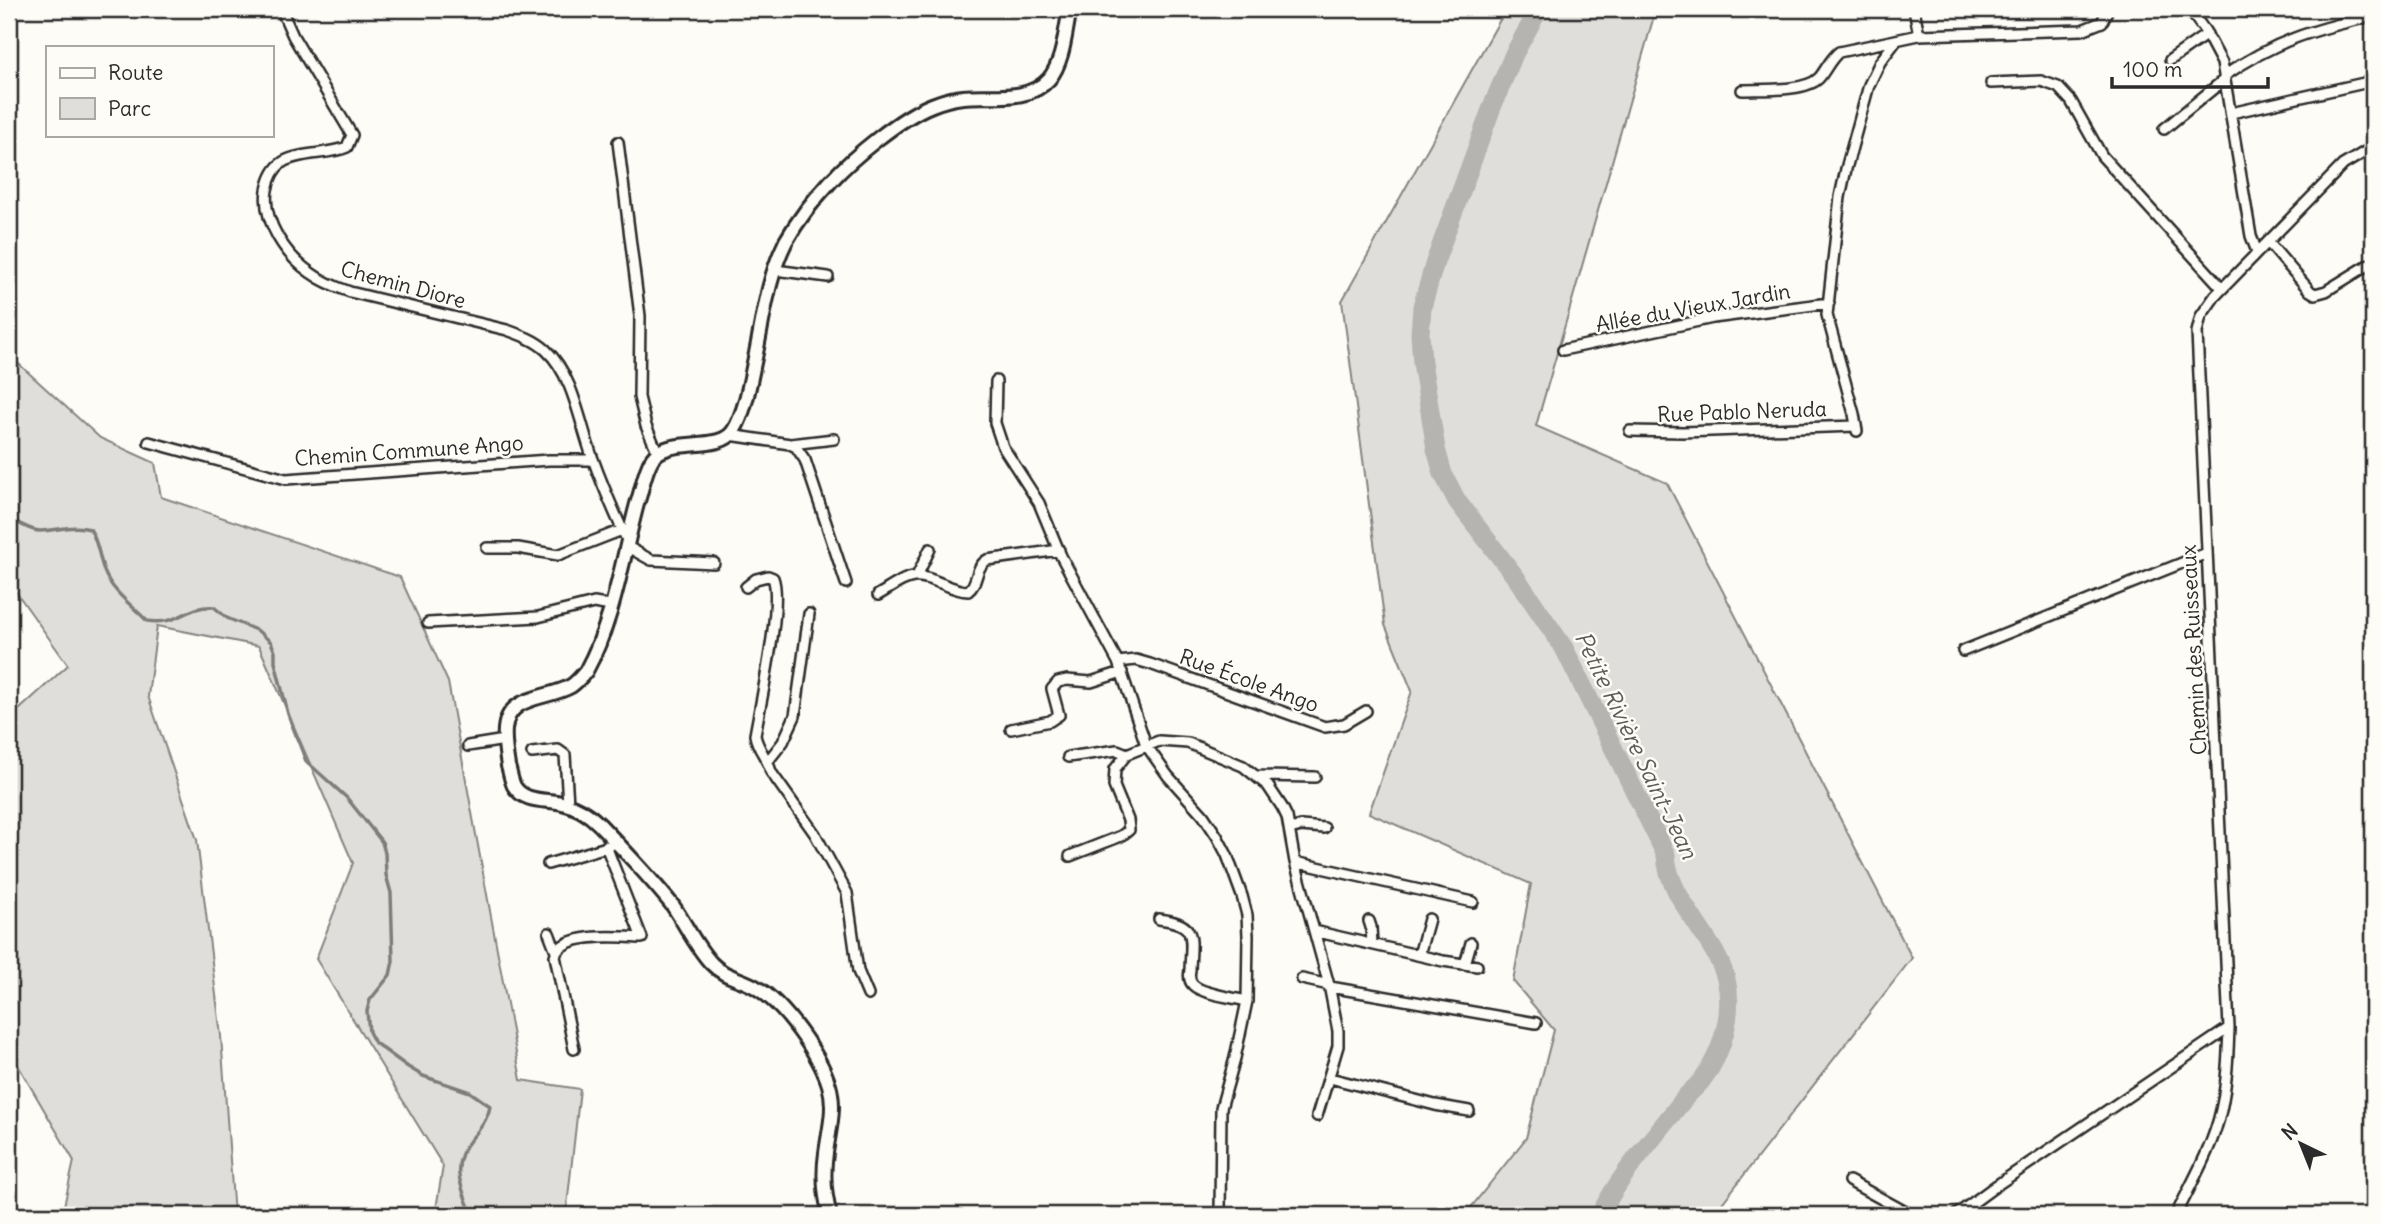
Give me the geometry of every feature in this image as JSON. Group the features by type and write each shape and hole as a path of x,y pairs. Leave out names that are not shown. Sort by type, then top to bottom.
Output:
{"street":[{"name":"Chemin Diore","path":"281,9 293,36 352,135 347,146 288,160 275,170 266,201 272,224 282,242 308,272 325,282 350,292 507,330 546,349 559,365 568,384 593,460 625,539"},
{"path":"730,435 737,423 749,384 775,270 783,248 794,228 831,181 874,144 911,116 930,106 948,100 1021,94 1043,84 1057,65 1070,9"},
{"path":"1914,9 1919,35"},
{"path":"1742,90 1804,86 1820,77 1830,59 1839,52 1919,35 2082,30 2102,22 2108,9"},
{"path":"2189,9 2207,34 2222,63 2251,236 2257,252"},
{"path":"2164,129 2225,78 2274,46 2306,32 2373,16"},
{"path":"2170,60 2207,34"},
{"name":"Rue Pablo Neruda","path":"1630,431 1856,428 1827,315 1840,197 1846,169 1869,85 1887,50 1896,41"},
{"path":"1991,83 2041,81 2058,87 2071,101 2102,156 2221,288"},
{"path":"2231,113 2373,81"},
{"path":"618,142 640,316 639,397 646,426 658,453"},
{"name":"Chemin des Ruisseaux","path":"2176,1215 2210,1145 2221,1112 2230,1028 2197,332 2202,316 2221,288 2343,164 2373,147"},
{"path":"2268,242 2315,294 2326,291 2373,262"},
{"path":"775,270 828,277"},
{"name":"Allée du Vieux Jardin","path":"1563,350 1713,318 1829,303"},
{"path":"996,381 994,403 997,433 1003,447 1039,503 1059,550 1118,662 1146,745 1168,776 1203,815 1227,855 1247,915 1247,1001 1221,1108 1220,1215"},
{"path":"830,1215 824,1173 833,1111 830,1085 820,1063 800,1032 767,995 756,987 726,976 710,962 671,904 612,845 596,821 568,804 531,799 521,794 514,785 505,740 505,726 513,708 571,685 586,671 611,606 625,539 650,462 658,453 672,448 712,442 730,435 790,444 834,439"},
{"name":"Chemin Commune Ango","path":"149,442 286,479 549,460 593,460"},
{"path":"790,444 796,447 805,460 846,583"},
{"path":"486,548 518,548 558,555 625,539"},
{"path":"625,539 651,560 714,563"},
{"path":"917,576 930,549"},
{"path":"878,595 917,576 968,591 974,585 979,566 987,560 1059,550"},
{"path":"1963,651 2207,553"},
{"path":"746,587 756,579 768,576 773,578 776,589 773,626 755,735 757,744 768,761 771,772 815,834 847,892 858,971 868,995"},
{"path":"428,623 538,617 594,603 611,606"},
{"path":"768,761 783,742 795,716 809,614"},
{"name":"Rue École Ango","path":"1118,662 1136,660 1150,664 1325,727 1344,724 1366,711"},
{"path":"1012,729 1050,721 1059,715 1052,689 1058,682 1091,682 1122,672"},
{"path":"468,746 505,740"},
{"path":"1070,856 1121,836 1129,830 1130,825 1114,786 1115,769 1127,754 1146,745 1168,740 1188,743 1243,766 1268,786 1282,807 1290,829 1295,862 1329,986 1338,1031 1338,1046 1317,1116"},
{"path":"532,753 558,750 565,755 568,804"},
{"path":"1068,757 1117,750 1127,754"},
{"path":"1257,776 1315,777"},
{"path":"1290,829 1301,826 1324,828"},
{"path":"548,864 612,845"},
{"path":"556,951 595,936 642,938 612,845"},
{"path":"1295,862 1473,902"},
{"path":"1159,919 1177,921 1189,931 1190,980 1196,988 1247,1001"},
{"path":"1419,955 1429,919"},
{"path":"1368,921 1372,944"},
{"path":"1314,931 1477,966"},
{"path":"549,933 556,951 574,1049"},
{"path":"1465,964 1471,943"},
{"path":"1302,979 1536,1024"},
{"path":"1956,1215 2230,1028"},
{"path":"1330,1078 1469,1111"},
{"path":"1849,1181 1911,1215"}],"green space":[{"path":"1506,9 1656,9 1536,426 1667,483 1912,958 1713,1215 1465,1215 1526,1138 1554,1030 1513,981 1531,884 1369,813 1412,691 1385,625 1342,301"},
{"path":"9,355 100,438 155,463 161,497 400,577 448,682 521,1080 580,1089 566,1215 435,1215 443,1166 316,959 353,863 259,646 157,626 148,696 197,840 221,1036 234,1215 62,1215 74,1161 9,1050 9,719 68,665 9,582"}],"waterway":[{"name":"Petite Rivière Saint-Jean","path":"1539,9 1514,54 1492,107 1435,262 1422,307 1422,362 1436,449 1443,474 1457,501 1517,579 1564,648 1666,855 1675,887 1720,963 1726,979 1729,1005 1721,1045 1709,1069 1628,1170 1600,1215"},
{"path":"9,520 36,531 77,527 90,529 108,579 117,592 147,621 167,621 196,609 214,607 227,618 258,631 271,642 288,714 306,761 347,798 382,842 385,853 386,875 391,893 393,961 390,975 370,1000 367,1011 369,1032 375,1043 408,1067 423,1076 470,1092 490,1106 483,1124 460,1158 459,1176 472,1215"}]}
